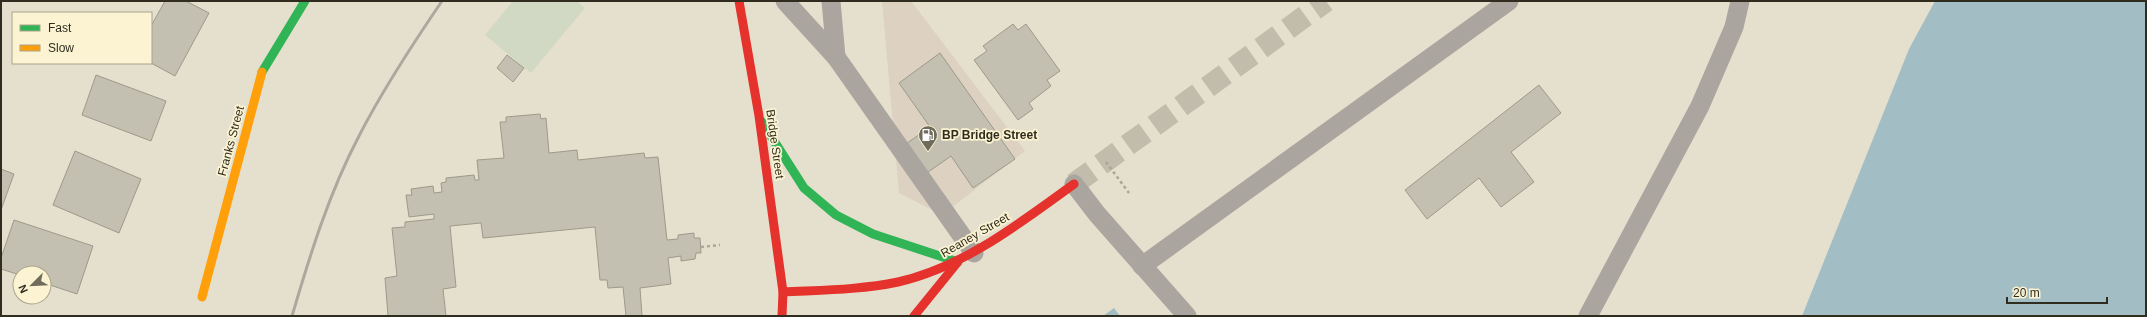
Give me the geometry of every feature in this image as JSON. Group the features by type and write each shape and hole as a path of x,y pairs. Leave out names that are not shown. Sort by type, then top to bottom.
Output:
{"street":[{"name":"Franks Street","path":"202,297 262,72 305,1"},
{"name":"Bridge Street","path":"739,1 759,116 783,292 782,316"},
{"path":"759,116 804,188 836,215 873,234 966,257 914,316"},
{"name":"Reaney Street","path":"783,292 867,288 901,282 966,257 1009,231 1074,184"}],"lane":[{"path":"785,1 836,57 966,257"},
{"path":"831,1 836,57"},
{"path":"1142,266 1509,1"},
{"path":"1588,316 1700,106 1734,27 1740,1"},
{"path":"1074,184 1142,266 1187,316"}],"path":[{"path":"1106,162 1130,193"},
{"path":"701,247 720,245"}],"shaded area":[{"path":"882,1 911,1 1025,151 942,215 899,193"}],"green space":[{"path":"513,1 577,1 585,8 531,73 485,35"}],"water":[{"path":"1935,1 2146,1 2146,316 1802,316 1909,49"},
{"path":"1114,308 1120,316 1103,316"}],"building":[{"path":"165,1 186,1 209,13 175,76 152,64 152,24"},
{"path":"1013,24 1018,30 1026,24 1060,71 1047,80 1051,86 1029,103 1033,109 1018,120 974,60 987,51 983,46"},
{"path":"940,53 1015,159 973,188 951,156 921,177 900,148 930,127 899,83"},
{"path":"507,55 524,68 513,82 497,68"},
{"path":"96,75 166,101 151,141 82,115"},
{"path":"1539,85 1561,113 1511,152 1534,182 1501,207 1479,178 1427,219 1405,190"},
{"path":"540,114 541,119 546,118 549,153 577,150 578,160 644,153 645,158 658,157 667,240 678,239 678,235 694,233 694,238 700,238 701,253 696,253 695,259 681,261 681,256 668,258 671,284 640,288 642,316 626,316 623,287 608,288 607,280 600,280 595,227 483,238 481,223 450,226 456,287 443,289 446,316 388,316 385,278 397,276 392,228 405,227 405,222 434,219 434,214 409,217 406,195 412,195 411,189 433,186 434,193 442,192 441,183 446,182 446,178 474,175 475,180 479,180 477,160 504,158 500,122 506,122 506,117"},
{"path":"75,151 141,179 119,233 53,205"},
{"path":"1,169 14,174 1,210"},
{"path":"14,220 93,246 77,294 52,286 52,265 12,265 12,272 1,269 1,258"}],"tunnel":[{"path":"1074,184 1326,1"}],"railway":[{"path":"292,316 321,224 348,158 388,84 442,1"}],"traffic: fast":[{"path":"262,72 305,1"},
{"path":"762,122 804,188 836,215 873,234 958,262"}],"traffic: slow":[{"path":"202,297 262,72"}],"traffic: jam":[{"path":"739,1 759,116 783,292 782,316"},
{"path":"783,292 869,287 898,282 922,275 946,266 990,242 1033,214 1074,184"},
{"path":"914,316 957,263"}],"place":[{"name":"BP Bridge Street","path":"928,152"}]}
